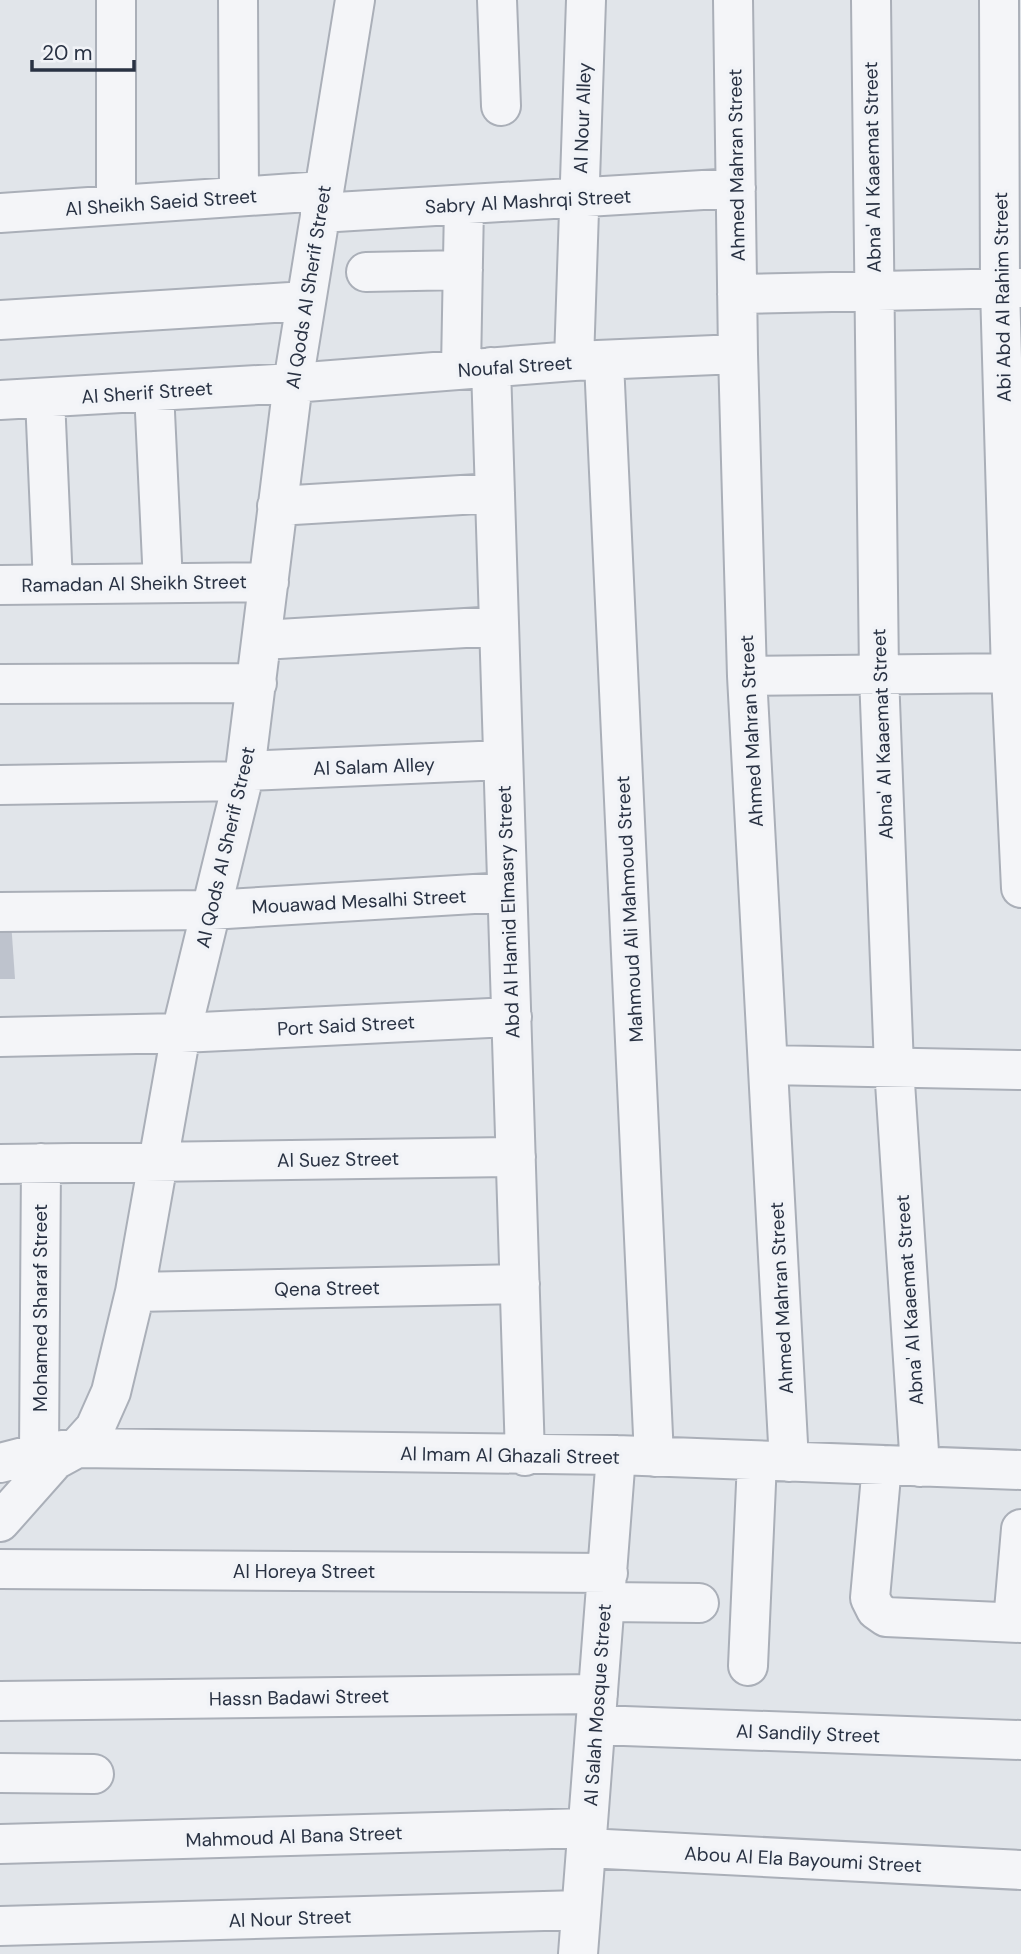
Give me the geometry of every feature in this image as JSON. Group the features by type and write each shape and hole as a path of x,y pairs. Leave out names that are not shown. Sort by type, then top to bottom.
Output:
{"street":[{"path":"116,0 116,205"},
{"path":"238,0 239,196"},
{"name":"Al Qods Al Sherif Street","path":"0,1522 55,1460 77,1448 95,1428 111,1392 135,1292 181,1033 244,776 293,383 355,0"},
{"path":"497,0 501,106"},
{"name":"Al Nour Alley","path":"586,0 580,199 589,361"},
{"name":"Ahmed Mahran Street","path":"733,0 738,354 747,676 768,1065 773,1461 748,1666"},
{"name":"Abna' Al Kaaemat Street","path":"871,0 879,675 894,1068 920,1467"},
{"name":"Abi Abd Al Rahim Street","path":"999,0 1011,288 1021,888"},
{"name":"Sabry Al Mashrqi Street","path":"321,202 464,205 736,188"},
{"name":"Al Sheikh Saeid Street","path":"0,213 239,196 321,202"},
{"name":"Abd Al Hamid Elmasry Street","path":"464,205 463,270 495,493 525,1456"},
{"path":"366,272 463,270"},
{"path":"737,294 1011,288"},
{"path":"0,320 306,301"},
{"name":"Noufal Street","path":"293,383 476,368 738,354"},
{"name":"Mahmoud Ali Mahmoud Street","path":"589,361 654,1457"},
{"name":"Al Sherif Street","path":"0,400 293,383"},
{"path":"154,391 163,583"},
{"path":"45,398 53,584"},
{"path":"278,506 495,493"},
{"name":"Ramadan Al Sheikh Street","path":"0,585 269,582"},
{"path":"262,640 499,626"},
{"path":"747,676 1016,673"},
{"path":"0,684 257,683"},
{"name":"Al Salam Alley","path":"0,785 244,776 503,760"},
{"name":"Mouawad Mesalhi Street","path":"0,912 210,909 507,892"},
{"name":"Port Said Street","path":"0,1037 181,1033 512,1017"},
{"path":"768,1065 1021,1070"},
{"name":"Al Suez Street","path":"0,1164 516,1157"},
{"name":"Mohamed Sharaf Street","path":"40,1453 41,1163"},
{"name":"Qena Street","path":"135,1292 520,1284"},
{"name":"Al Imam Al Ghazali Street","path":"0,1462 77,1448 525,1456 616,1455 1021,1470"},
{"name":"Al Salah Mosque Street","path":"578,1954 616,1455"},
{"path":"882,1465 870,1598 876,1610 886,1616 1017,1623 1021,1529"},
{"name":"Al Horeya Street","path":"0,1569 606,1587 699,1603"},
{"name":"Hassn Badawi Street","path":"0,1701 597,1709"},
{"name":"Al Sandily Street","path":"597,1709 1021,1740"},
{"path":"0,1773 94,1773"},
{"name":"Mahmoud Al Bana Street","path":"0,1844 587,1838"},
{"name":"Abou Al Ela Bayoumi Street","path":"587,1838 1021,1870"},
{"name":"Al Nour Street","path":"0,1926 580,1910"}],"building":[{"path":"0,921 11,921 15,979 0,979"}]}
